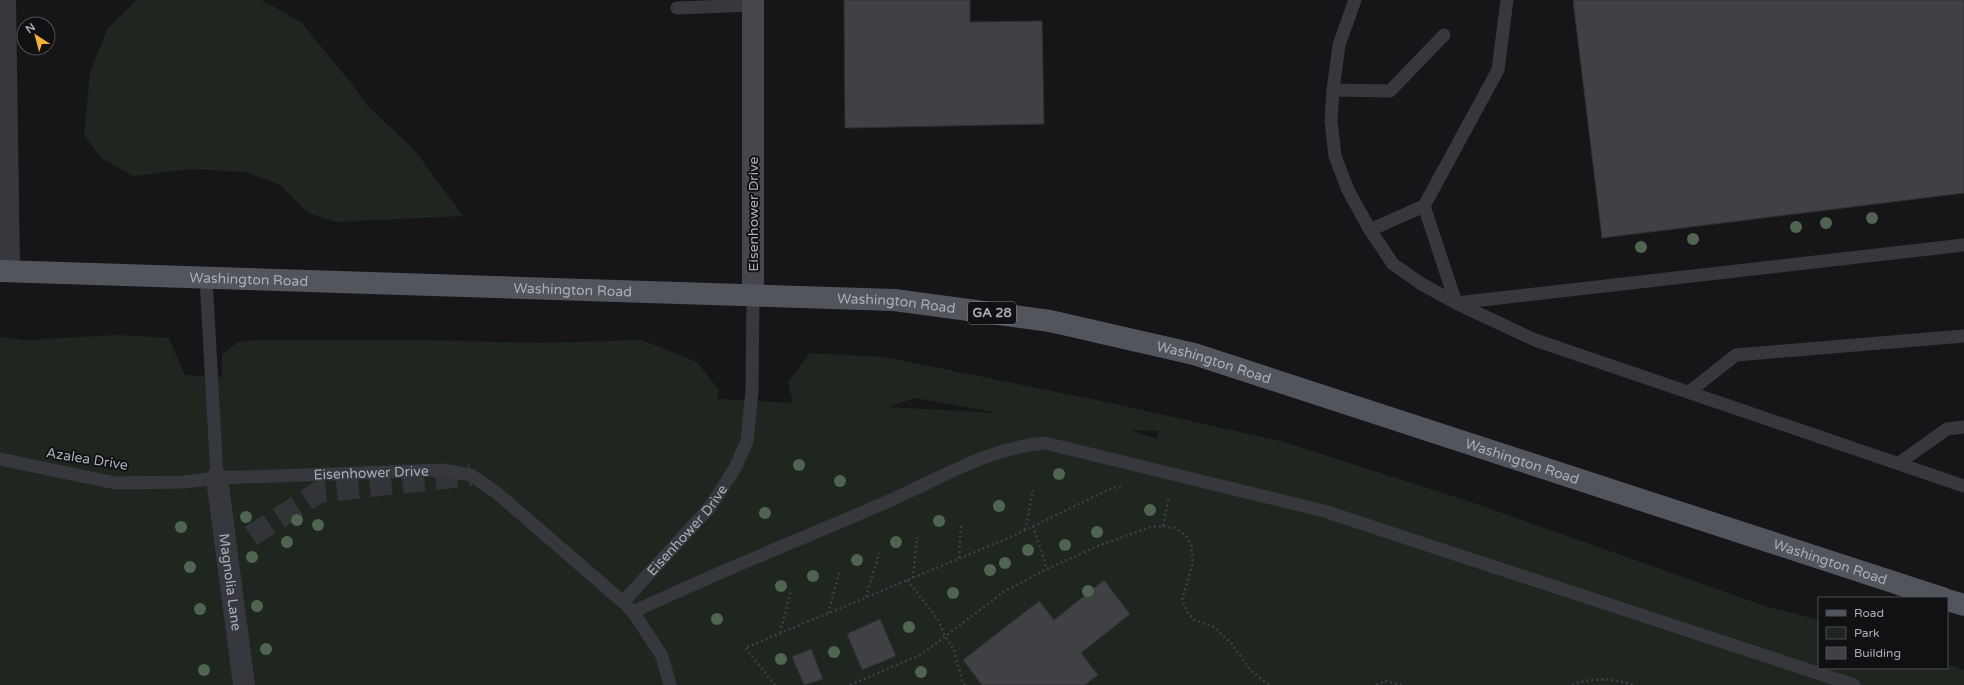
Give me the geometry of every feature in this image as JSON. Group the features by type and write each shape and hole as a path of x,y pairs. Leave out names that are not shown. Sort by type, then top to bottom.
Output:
{"main road":[{"name":"Washington Road","path":"4,271 894,300 1050,321 1194,354 1939,597"},
{"path":"1948,600 1964,605"}],"street":[{"path":"4,271 5,0"},
{"name":"Eisenhower Drive","path":"753,3 753,295"},
{"name":"Magnolia Lane","path":"217,478 244,685"}],"lane":[{"path":"1355,0 1339,45 1333,90 1331,121 1334,156 1348,190 1370,230 1393,264 1420,283 1456,303 1535,340 1964,486"},
{"path":"1370,230 1424,206 1498,70 1507,0"},
{"path":"677,8 753,3"},
{"path":"1333,90 1390,91 1444,35"},
{"path":"1424,206 1456,303"},
{"path":"1456,303 1964,245"},
{"path":"206,278 217,478"},
{"name":"Eisenhower Drive","path":"217,478 442,470 471,475 497,493 623,602 710,507 735,468 747,441 752,392 753,295"},
{"path":"1689,392 1736,355 1964,336"},
{"path":"1899,463 1946,429 1964,427"},
{"path":"633,612 704,578 892,500 951,470 1001,451 1027,445 1045,443 1324,511 1854,685"},
{"name":"Azalea Drive","path":"0,459 115,483 185,482 217,478"},
{"path":"623,602 633,612 662,656 670,685"}],"path":[{"path":"1163,526 1173,474"},
{"path":"775,685 745,648 913,578 1033,526 1108,490 1123,485"},
{"path":"1024,530 1032,490"},
{"path":"959,558 961,523"},
{"path":"1033,526 1047,569"},
{"path":"850,685 922,654 1006,591 1047,569 1100,545 1151,527 1163,526 1175,528 1185,535 1191,544 1193,562 1182,600 1188,613 1194,620 1214,627 1231,643 1252,671 1270,685"},
{"path":"913,578 917,537"},
{"path":"866,598 879,553"},
{"path":"828,613 840,570"},
{"path":"907,580 937,618 945,636 954,650 962,681 966,685"},
{"path":"780,634 791,591"},
{"path":"1572,685 1582,681 1605,679 1633,685"},
{"path":"1376,685 1386,681 1402,685"}],"green space":[{"path":"137,0 262,0 302,23 367,105 416,152 463,216 336,222 308,213 280,185 245,172 191,169 133,176 101,158 84,135 90,72 108,28"},
{"path":"117,335 169,338 185,375 222,377 222,354 238,342 260,340 418,340 542,343 642,340 697,362 719,390 717,399 793,403 788,382 810,353 885,357 1111,403 1284,442 1468,501 1765,606 1818,620 1818,669 1948,669 1948,664 1964,670 1964,685 0,685 0,337 26,340","holes":["915,398 999,413 888,407","1131,430 1159,431 1157,439"]}],"building":[{"path":"844,0 970,0 970,22 1042,21 1044,124 845,128"},
{"path":"1573,0 1964,0 1964,193 1602,238"},
{"path":"1104,580 1130,614 1081,653 1098,675 1085,685 982,685 963,660 1039,601 1054,620"},
{"path":"880,619 896,656 862,670 847,634"},
{"path":"811,649 823,679 804,685 792,657"}],"tunnel":[{"path":"251,536 319,492 471,475"}]}
